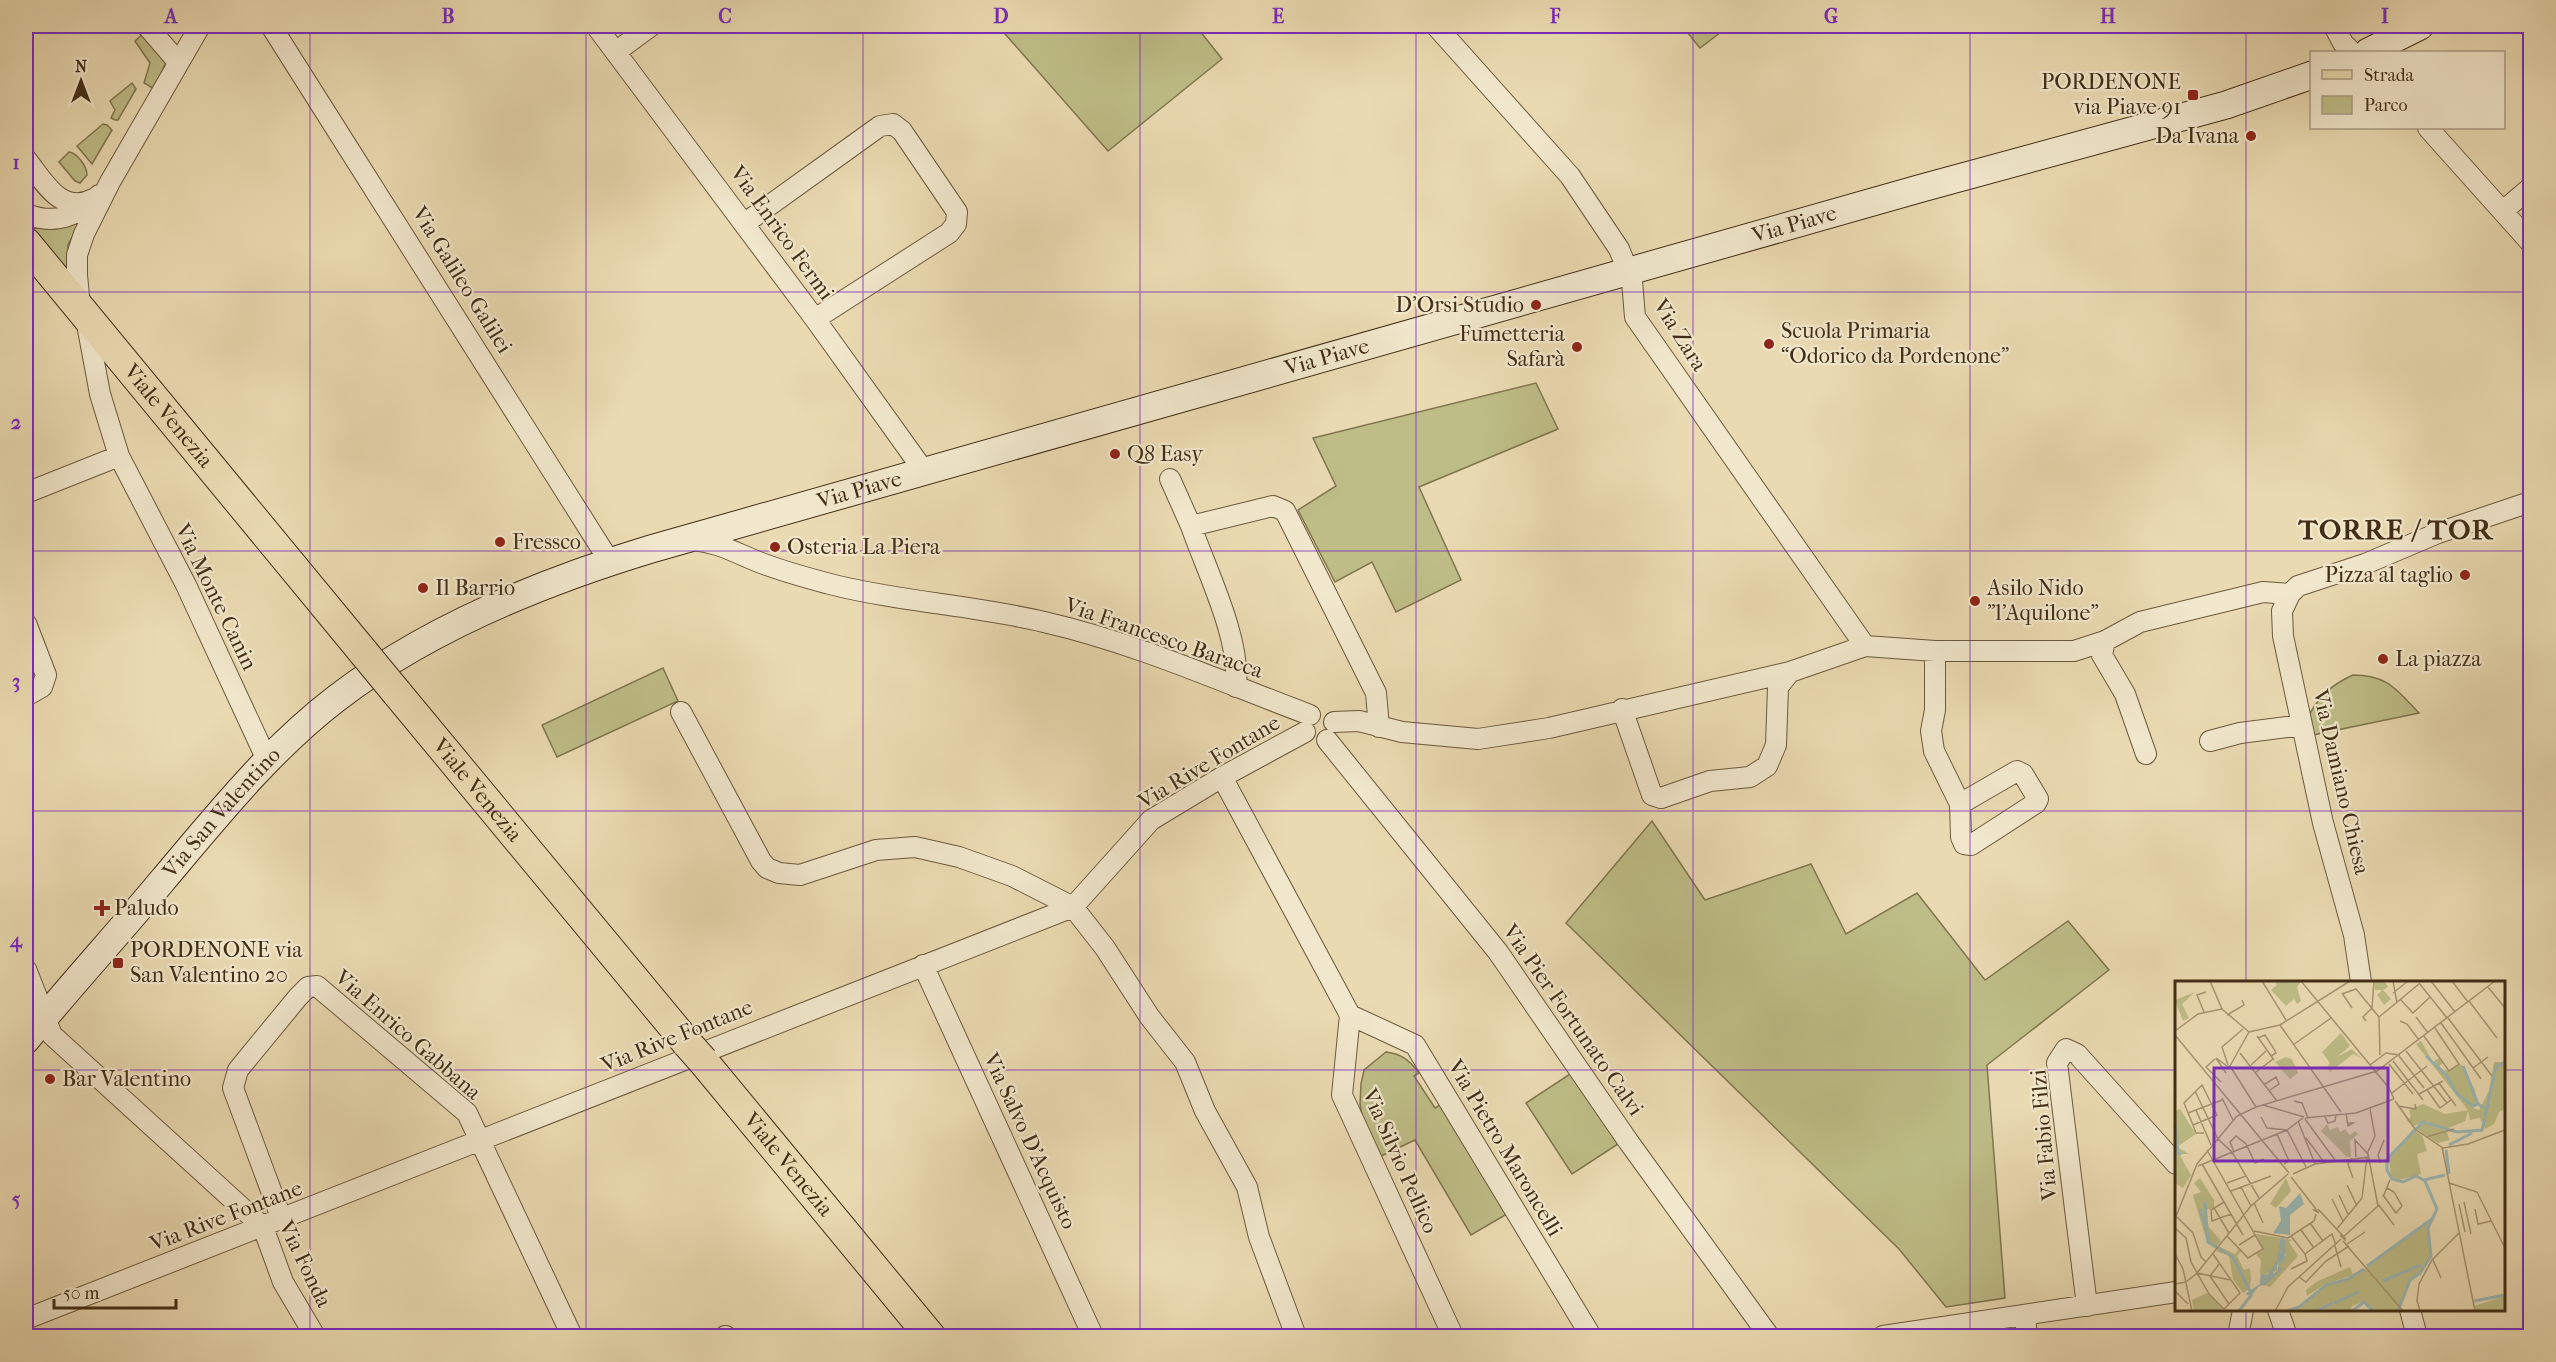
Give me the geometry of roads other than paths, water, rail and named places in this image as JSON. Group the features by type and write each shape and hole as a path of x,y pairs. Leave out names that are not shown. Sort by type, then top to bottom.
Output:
{"main road":[{"name":"Viale Venezia","path":"26,243 930,1336"}],"street":[{"path":"147,26 178,62"},
{"name":"Via Galileo Galilei","path":"271,26 610,562"},
{"name":"Via Enrico Fermi","path":"596,26 617,51 815,319 924,471"},
{"path":"617,51 651,26"},
{"name":"Via Zara","path":"1436,26 1570,176 1619,249 1630,272 1635,316 1865,646"},
{"path":"2334,26 2343,43 2351,51"},
{"path":"2370,51 2420,26"},
{"name":"Via Monte Canin","path":"196,30 104,189 77,255 76,275 100,394 118,456 186,585 267,760"},
{"name":"Via Piave","path":"360,682 412,648 462,624 610,562 924,471 2226,105 2310,76"},
{"path":"744,223 880,126 893,124 902,131 957,212 956,224 949,232 815,319"},
{"path":"2429,129 2530,242"},
{"path":"26,159 64,202 80,205 104,189"},
{"path":"2503,211 2530,188"},
{"path":"26,214 51,221 72,216 104,189"},
{"path":"26,493 118,456"},
{"path":"1170,479 1191,526 1231,636 1237,671 1236,687"},
{"path":"1331,731 1324,712 1308,724 1312,740 1359,721 1440,738 1478,739 1549,728 1790,672 1865,646 1935,651 2058,652 2082,649 2140,622 2263,592 2290,594 2307,582 2365,564 2438,532 2530,502"},
{"path":"1191,526 1273,506 1285,511 1376,693 1379,727"},
{"name":"Via Francesco Baracca","path":"687,539 725,545 764,564 879,595 1044,622 1139,650 1236,687 1308,724"},
{"name":"Via Damiano Chiesa","path":"2290,594 2282,611 2281,624 2323,823 2354,935 2361,981"},
{"path":"26,623 45,675 42,687 26,696"},
{"path":"2105,640 2102,655 2125,694 2146,754"},
{"path":"1935,651 1935,710 1931,731 1934,751 1960,804"},
{"path":"1622,710 1650,790 1656,798 1666,797 1710,781 1750,777 1767,766 1776,744 1778,687 1790,672"},
{"name":"Via San Valentino","path":"26,1040 267,760 320,712 360,682"},
{"path":"681,712 748,840 767,868 789,875 801,875 876,850 915,847 959,857 1012,876 1073,907 1106,948 1149,1016 1185,1062 1205,1111 1247,1187 1259,1237 1296,1336"},
{"name":"Via Rive Fontane","path":"26,1319 1073,907 1152,820 1308,724"},
{"path":"2210,741 2240,733 2302,725"},
{"name":"Via Pier Fortunato Calvi","path":"1331,731 1498,952 1628,1142 1769,1336"},
{"path":"1222,777 1350,1015"},
{"name":"Via Salvo D'Acquisto","path":"923,965 1093,1336"},
{"name":"Via Fonda","path":"26,969 52,1035 263,1227 283,1282 315,1336"},
{"name":"Via Enrico Gabbana","path":"282,1220 233,1088 234,1080 238,1070 308,987 317,986 467,1113 482,1140 572,1336"},
{"name":"Via Silvio Pellico","path":"1350,1015 1342,1095 1452,1336"},
{"name":"Via Pietro Maroncelli","path":"1350,1015 1415,1045 1590,1336"},
{"name":"Via Fabio Filzi","path":"2087,1305 2057,1063 2066,1048 2077,1054 2175,1163"},
{"path":"1883,1336 2175,1292"},
{"path":"2238,1336 2243,1311"},
{"path":"2278,1311 2287,1336"},
{"path":"2410,1311 2417,1336"},
{"path":"2025,1315 2025,1336"}],"place":[{"name":"PORDENONE via Piave 91","path":"2193,95"},
{"name":"Da Ivana","path":"2251,136"},
{"name":"D’Orsi Studio","path":"1536,305"},
{"name":"Scuola Primaria “Odorico da Pordenone”","path":"1769,344"},
{"name":"Fumetteria Safarà","path":"1577,347"},
{"name":"Q8 Easy","path":"1115,454"},
{"name":"Fressco","path":"500,542"},
{"name":"Osteria La Piera","path":"775,547"},
{"name":"Pizza al taglio","path":"2465,575"},
{"name":"Il Barrio","path":"423,588"},
{"name":"Asilo Nido \"l'Aquilone\"","path":"1975,601"},
{"name":"La piazza","path":"2383,659"},
{"name":"Paludo","path":"102,908"},
{"name":"PORDENONE via San Valentino 20","path":"118,963"},
{"name":"Bar Valentino","path":"50,1079"}],"district":[{"name":"TORRE / TOR","path":"2396,529"}]}
